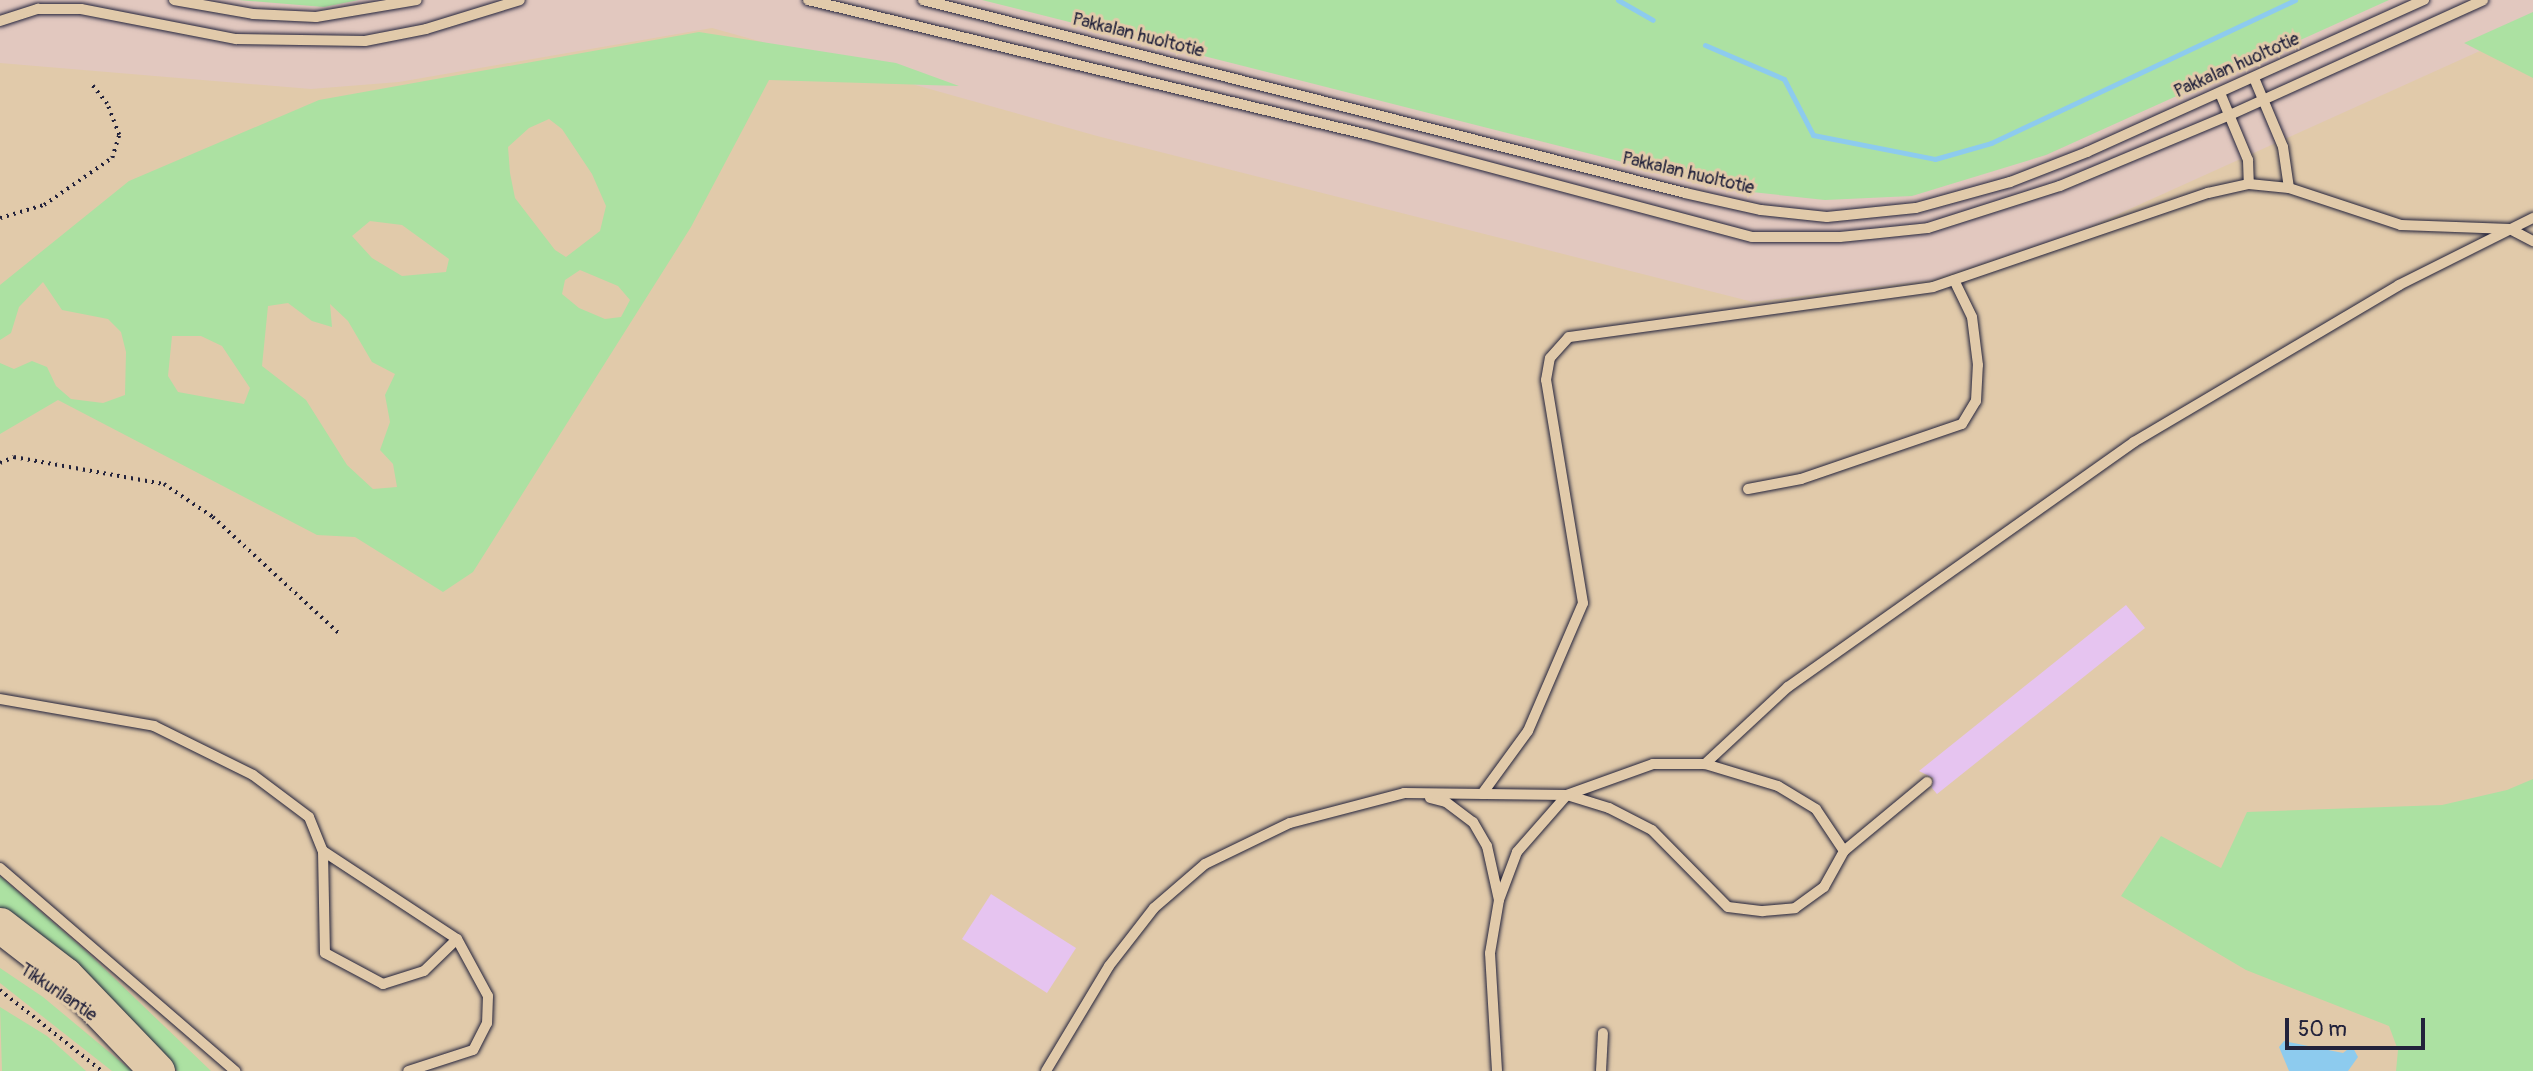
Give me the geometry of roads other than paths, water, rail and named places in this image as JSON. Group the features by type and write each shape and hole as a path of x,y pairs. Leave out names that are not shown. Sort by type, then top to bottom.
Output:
{"main road":[{"name":"Tikkurilantie","path":"0,925 65,975 116,1032 157,1071"},
{"name":"Tikkurilantie","path":"0,954 116,1032"}],"lane":[{"path":"174,0 253,14 316,17 417,0"},
{"path":"0,21 38,9 81,9 236,39 352,41 425,29 520,0"},
{"path":"808,0 1365,134 1752,237 1840,237 1928,229 2060,186 2230,116 2483,0"},
{"name":"Pakkalan huoltotie","path":"923,0 1685,193 1795,215 1884,213 1981,191 2087,152 2424,0"},
{"path":"2253,78 2283,147 2289,188"},
{"path":"2220,93 2248,160 2249,184"},
{"path":"1482,794 1528,732 1583,603 1546,380 1550,358 1569,337 1752,315 1954,280 2207,192 2249,184 2289,188 2401,226 2510,229 2533,241"},
{"path":"1705,764 1788,687 2134,442 2399,285 2533,218"},
{"path":"1748,489 1801,479 1962,424 1976,401 1978,365 1972,317 1954,280"},
{"path":"0,699 154,726 253,775 309,817 323,851 325,953 383,984 424,971 457,939"},
{"path":"1497,1071 1490,953 1499,900 1517,852 1567,795 1653,764 1705,764 1778,786 1816,809 1844,851"},
{"path":"1046,1071 1110,966 1154,908 1205,864 1290,823 1404,793 1567,795 1609,808 1652,830 1728,907 1763,911 1795,908 1824,887 1844,851 1927,782"},
{"path":"1404,793 1446,802 1473,822 1487,846 1499,900"},
{"path":"323,851 457,939 488,996 487,1023 473,1050 408,1071"},
{"path":"0,868 235,1071"},
{"path":"1601,1071 1603,1033"}],"water":[{"path":"2284,1041 2343,1053 2352,1046 2358,1057 2348,1071 2289,1071 2279,1047"}],"waterway":[{"path":"1618,0 1653,20"},
{"path":"1705,45 1784,79 1813,135 1935,159 1991,143 2295,0"}]}
